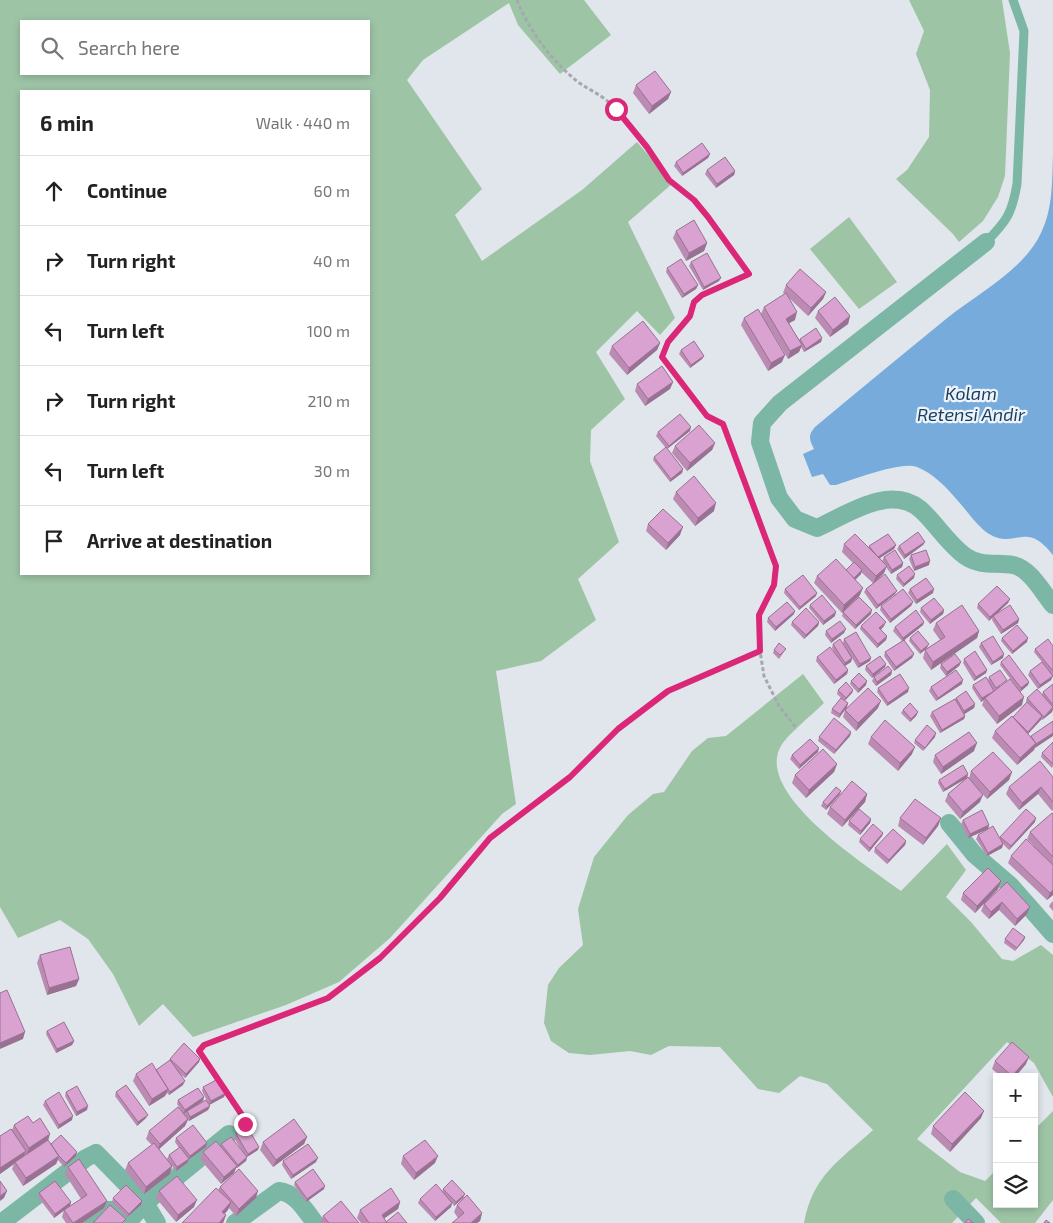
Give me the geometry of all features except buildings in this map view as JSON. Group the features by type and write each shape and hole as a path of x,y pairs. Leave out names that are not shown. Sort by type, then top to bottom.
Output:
{"street":[{"path":"986,242 780,403 762,423 760,442 779,498 795,519 817,528 882,500 900,500 919,508 945,538 966,557 990,565 1014,565 1025,571 1053,605"},
{"path":"949,823 975,855 1010,885 1053,934"},
{"path":"90,1223 104,1210 110,1209 128,1220 144,1203 229,1134"},
{"path":"0,1223 86,1158 96,1153 144,1203 157,1223"},
{"path":"235,1223 279,1191 288,1192 295,1198 315,1223"},
{"path":"953,1199 976,1223"}],"lane":[{"path":"986,242 1000,228 1013,208 1017,184 1024,31 1013,0"}],"path":[{"path":"517,0 524,20 558,62 578,82 601,94 616,109 647,147 669,180 694,200 708,217 749,274 702,295 694,302 690,316 668,342 662,357 707,416 723,424 776,566 774,585 759,615 760,651 764,676 779,706 796,729"},
{"path":"229,1134 245,1124 244,1118 201,1055 199,1051 204,1045 328,998 380,958 426,911 490,838 570,777 618,729 668,691 760,651"}],"green space":[{"path":"0,0 584,0 611,35 560,74 518,25 509,3 423,60 407,80 482,189 455,215 482,261 582,190 637,142 673,183 628,222 675,318 660,335 637,311 596,352 625,399 591,430 590,461 619,542 578,579 596,620 541,661 496,671 516,804 502,814 390,938 339,982 286,1005 193,1037 163,1004 139,1026 113,974 88,939 60,920 18,938 0,907"},
{"path":"909,0 1002,0 1010,53 1005,176 998,197 983,221 959,242 896,179 907,170 929,137 930,90 916,54 924,31"},
{"path":"849,217 897,282 859,309 810,249"},
{"path":"803,674 824,703 784,741 777,765 783,786 798,807 842,847 901,891 947,844 966,870 946,897 971,922 1002,959 1013,961 1041,945 1053,955 1053,1097 1034,1063 1007,1042 917,1139 960,1172 985,1181 993,1173 993,1208 1038,1208 1038,1126 1053,1111 1053,1200 1035,1223 1001,1223 976,1198 952,1223 804,1223 808,1206 814,1193 829,1170 873,1130 827,1084 800,1076 779,1093 758,1089 720,1047 669,1046 651,1055 630,1051 590,1055 569,1053 551,1041 544,1023 548,985 559,968 583,945 578,909 594,857 628,815 653,794 664,792 692,751 708,738 726,736"}],"water":[{"name":"Kolam Retensi Andir","path":"1053,155 1053,555 1043,544 1035,539 1021,537 1007,539 989,534 939,481 917,467 909,466 888,469 836,485 830,485 823,474 812,477 803,454 814,449 810,438 815,427 946,319 999,281 1033,247 1048,214"}],"route":[{"path":"245,1124 244,1118 201,1055 199,1051 204,1045 328,998 380,958 440,898 490,838 570,777 618,729 668,691 760,651 759,615 774,585 776,566 723,424 707,416 662,357 668,342 690,316 694,302 702,295 740,280 749,274 708,217 694,200 669,180 647,147 616,109"}]}
